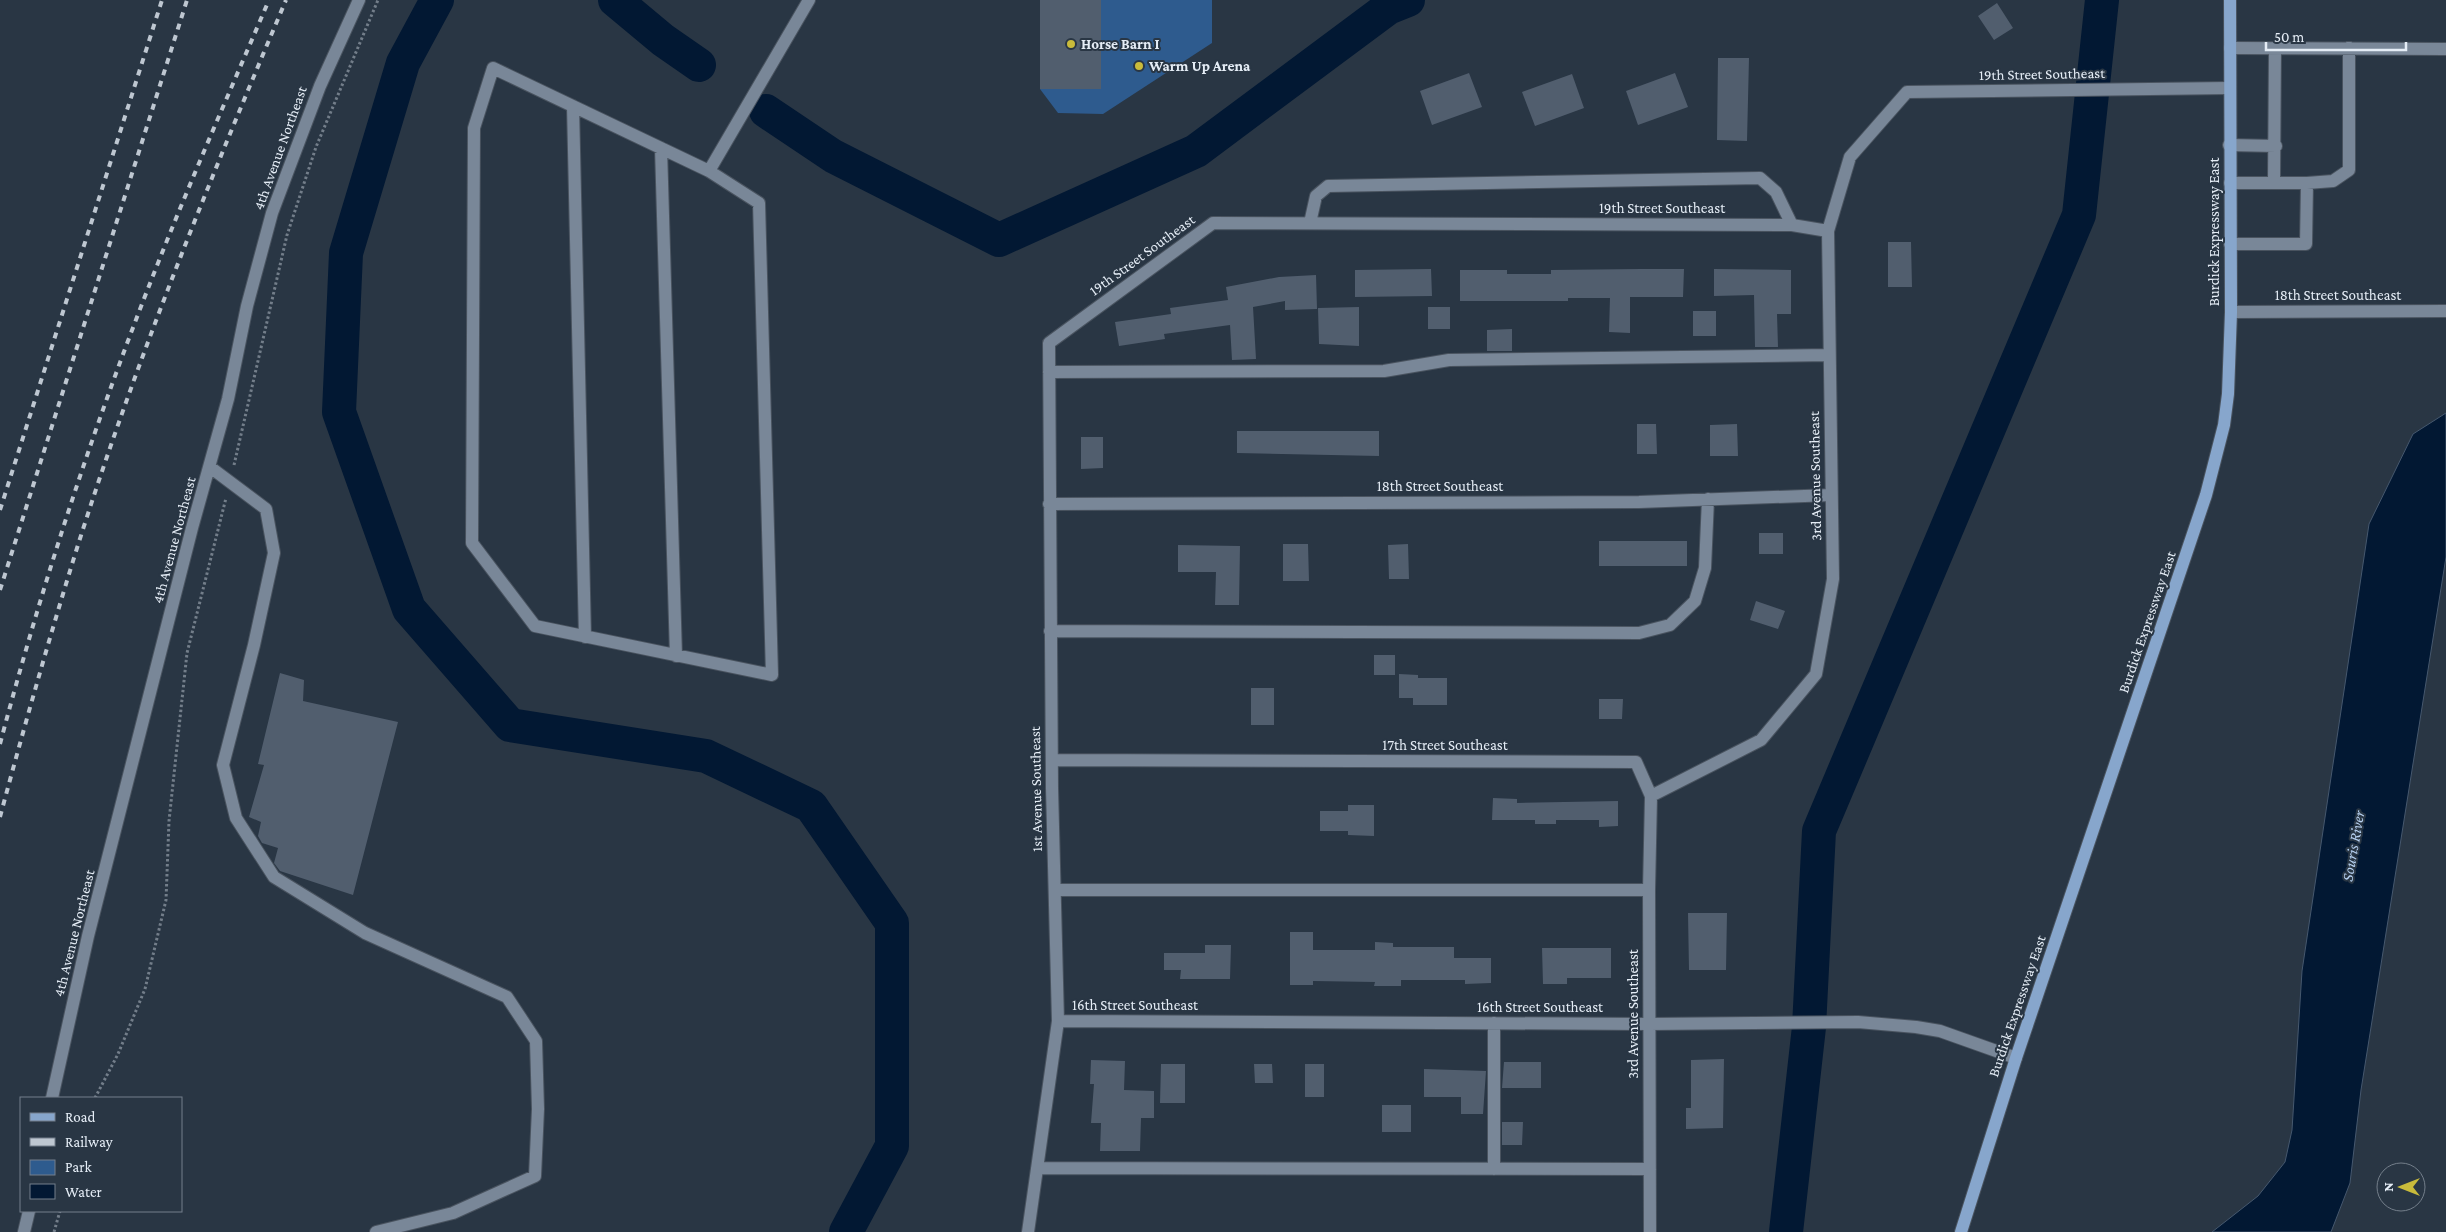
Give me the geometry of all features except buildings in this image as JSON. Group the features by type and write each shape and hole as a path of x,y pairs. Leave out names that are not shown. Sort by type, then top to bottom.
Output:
{"main road":[{"name":"Burdick Expressway East","path":"1961,1232 2016,1058 2206,496 2224,425 2228,394 2231,312 2230,0"}],"street":[{"name":"4th Avenue Northeast","path":"52,1097 88,936 228,399 247,306 272,213 320,86 359,0"},
{"path":"709,171 809,0"},
{"path":"2230,48 2446,49"},
{"path":"2274,182 2276,146 2275,48"},
{"path":"2230,183 2334,181 2349,170 2349,48"},
{"path":"493,68 709,171 759,203 772,676 535,626 472,543 474,128 493,68"},
{"name":"19th Street Southeast","path":"1050,343 1213,223 1792,225 1828,231 1850,157 1907,92 2229,88"},
{"path":"573,106 585,637"},
{"path":"2229,145 2276,146"},
{"path":"661,148 676,656"},
{"path":"1310,223 1316,196 1328,186 1760,178 1776,192 1792,225"},
{"path":"2230,244 2306,244 2307,183"},
{"name":"3rd Avenue Southeast","path":"1650,1232 1649,890 1651,796 1761,740 1816,674 1834,579 1831,495 1828,231"},
{"name":"18th Street Southeast","path":"2231,312 2446,311"},
{"name":"1st Avenue Southeast","path":"1028,1232 1058,1021 1050,631 1050,343"},
{"path":"1050,372 1384,371 1449,360 1830,355"},
{"path":"210,467 266,509 274,552 254,644 223,764 236,818 274,877 365,933 507,998 536,1041 538,1109 536,1176 454,1213 376,1232"},
{"name":"18th Street Southeast","path":"1050,504 1639,502 1831,495"},
{"path":"1050,631 1639,633 1670,625 1695,600 1704,568 1708,499"},
{"name":"17th Street Southeast","path":"1052,760 1636,762 1651,796"},
{"path":"1055,890 1649,890"},
{"name":"16th Street Southeast","path":"1058,1021 1649,1024 1858,1022 1916,1026 1940,1031 2016,1058"},
{"path":"1494,1023 1494,1168"},
{"path":"1037,1168 1650,1168"},
{"path":"24,1232 28,1212"}],"path":[{"path":"96,1097 118,1054 145,989 166,900 169,821 188,653 287,235 316,147 378,0"},
{"path":"54,1232 60,1212"}],"green space":[{"name":"Warm Up Arena","path":"1101,0 1212,0 1212,43 1103,114 1058,113 1040,89"}],"water":[{"name":"Souris River","path":"2446,413 2446,557 2361,1090 2350,1183 2331,1232 2212,1232 2258,1196 2285,1162 2292,1130 2302,971 2369,524 2413,434"}],"waterway":[{"path":"437,0 403,63 346,253 339,412 409,609 510,725 706,756 811,806 892,923 892,1146 846,1232"},
{"path":"615,0 663,40 699,65"},
{"path":"766,111 833,156 999,240 1196,151 1388,8 1408,0"},
{"path":"1786,1232 1809,1027 1819,831 2079,215 2102,0"}],"railway":[{"path":"0,510 162,0"},
{"path":"0,590 187,0"},
{"path":"0,744 54,557 94,435 138,313 269,0"},
{"path":"0,817 63,593 120,419 172,278 286,0"}],"place":[{"name":"Horse Barn I","path":"1071,44"},
{"name":"Warm Up Arena","path":"1139,66"}]}
